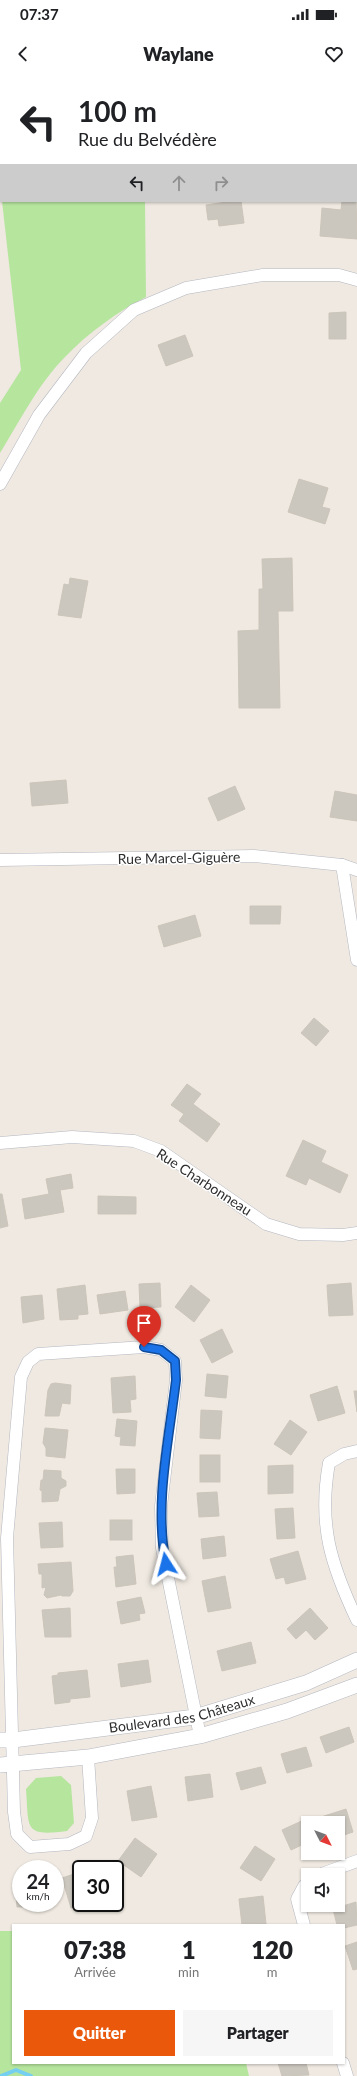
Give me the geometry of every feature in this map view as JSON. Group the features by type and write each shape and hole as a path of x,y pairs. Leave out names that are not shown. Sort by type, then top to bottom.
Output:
{"street":[{"path":"0,484 40,415 86,353 134,310 186,288 263,275 339,275 357,280"},
{"name":"Rue Marcel-Giguère","path":"0,860 254,856 342,865 357,870"},
{"path":"342,865 357,960"},
{"name":"Rue Charbonneau","path":"0,1143 72,1137 134,1141 161,1151 266,1224 299,1234 343,1235 357,1233"},
{"path":"88,1757 92,1818 86,1836 69,1844 30,1847 17,1834 7,1765 7,1538 21,1377 28,1362 38,1354 144,1347 161,1350 175,1361 176,1380 161,1506 162,1548 200,1736"},
{"path":"357,1451 344,1454 329,1463 324,1489 326,1533 340,1583 357,1620"},
{"name":"Boulevard des Châteaux","path":"6,1740 195,1717 306,1683 357,1660"},
{"name":"Boulevard des Châteaux","path":"7,1765 88,1757 200,1736 287,1711 357,1684"},
{"path":"338,1868 357,1861"},
{"path":"301,1892 297,1899 304,1924"},
{"path":"343,2064 347,2076"}],"green space":[{"path":"2,202 145,202 146,297 124,309 103,324 65,357 46,379 0,453 0,403 21,370"},
{"path":"61,1776 71,1785 74,1823 67,1831 53,1833 35,1831 31,1827 27,1813 26,1789 36,1778"},
{"path":"0,1931 12,1931 12,2064 246,2064 249,2076 0,2076"}],"building":[{"path":"227,202 241,202 244,223 219,226 218,219 208,220 206,205"},
{"path":"342,202 356,202 357,239 320,236 322,208 341,210"},
{"path":"346,312 346,339 329,339 329,313"},
{"path":"185,335 193,356 166,366 158,345"},
{"path":"299,479 328,488 322,507 330,509 325,524 288,512"},
{"path":"292,558 293,611 278,611 280,708 239,708 238,631 259,630 259,589 263,589 262,559"},
{"path":"70,578 88,581 81,618 58,615 64,584 69,585"},
{"path":"66,780 68,803 32,806 30,783"},
{"path":"235,786 245,809 218,821 208,798"},
{"path":"335,791 357,795 357,821 330,817"},
{"path":"250,906 281,906 280,924 250,924"},
{"path":"195,915 201,936 164,947 158,926"},
{"path":"314,1018 329,1031 316,1046 301,1033"},
{"path":"187,1084 201,1094 193,1104 220,1124 207,1142 179,1121 184,1114 171,1105"},
{"path":"303,1140 326,1151 321,1162 348,1175 340,1193 309,1178 306,1185 286,1176"},
{"path":"71,1174 73,1188 60,1190 64,1212 25,1219 22,1199 49,1194 46,1179"},
{"path":"0,1194 2,1194 8,1226 0,1228"},
{"path":"98,1196 136,1197 136,1214 98,1214"},
{"path":"160,1283 161,1307 140,1308 139,1284"},
{"path":"351,1283 353,1315 329,1316 327,1285"},
{"path":"85,1285 88,1314 78,1315 78,1319 60,1320 57,1289"},
{"path":"191,1285 210,1300 194,1322 175,1307"},
{"path":"125,1291 128,1310 100,1314 97,1295"},
{"path":"42,1295 44,1319 23,1323 21,1297"},
{"path":"222,1329 233,1352 212,1363 200,1340"},
{"path":"207,1374 228,1376 226,1398 205,1396"},
{"path":"135,1376 136,1399 130,1400 131,1412 113,1413 111,1378"},
{"path":"51,1384 71,1385 70,1404 62,1403 59,1416 45,1416 48,1390"},
{"path":"337,1386 345,1413 318,1421 310,1395"},
{"path":"354,1391 357,1391 357,1412"},
{"path":"201,1410 222,1411 220,1439 200,1438"},
{"path":"117,1419 137,1421 135,1446 120,1445 121,1437 115,1436"},
{"path":"290,1420 307,1432 291,1455 274,1444"},
{"path":"45,1428 68,1430 65,1458 46,1456 46,1448 43,1443"},
{"path":"200,1455 220,1455 220,1482 200,1482"},
{"path":"293,1465 293,1493 268,1494 268,1466"},
{"path":"116,1469 135,1469 135,1493 117,1494"},
{"path":"44,1470 61,1471 61,1478 66,1481 66,1486 60,1489 58,1501 42,1502 42,1491 40,1490"},
{"path":"217,1492 219,1516 199,1517 197,1493"},
{"path":"293,1508 295,1538 277,1539 275,1509"},
{"path":"110,1520 132,1520 132,1540 110,1540"},
{"path":"62,1522 63,1547 41,1548 39,1523"},
{"path":"224,1536 226,1556 203,1559 201,1539"},
{"path":"298,1551 306,1579 286,1584 284,1577 276,1579 270,1559"},
{"path":"133,1555 136,1584 116,1587 114,1567 117,1567 116,1557"},
{"path":"71,1562 73,1591 70,1596 61,1595 47,1598 44,1595 46,1587 42,1588 42,1574 39,1574 38,1564"},
{"path":"225,1576 231,1608 208,1612 202,1581"},
{"path":"141,1597 145,1613 139,1614 140,1620 121,1624 117,1602"},
{"path":"70,1608 71,1637 45,1637 42,1610"},
{"path":"310,1608 328,1628 315,1640 306,1630 296,1639 287,1629"},
{"path":"251,1642 256,1663 222,1671 217,1651"},
{"path":"148,1660 151,1682 121,1687 118,1664"},
{"path":"87,1670 90,1697 70,1699 70,1702 55,1704 52,1676 58,1675 58,1673"},
{"path":"349,1727 354,1742 326,1753 320,1737"},
{"path":"306,1747 312,1766 287,1773 281,1754"},
{"path":"261,1767 266,1783 241,1790 236,1773"},
{"path":"210,1774 213,1797 188,1801 185,1777"},
{"path":"151,1786 157,1817 132,1821 127,1791"},
{"path":"346,1809 353,1832 345,1835 345,1816 324,1816"},
{"path":"301,1821 301,1845 291,1850 282,1830"},
{"path":"135,1838 157,1854 141,1877 124,1865 124,1860 119,1860"},
{"path":"255,1846 275,1859 261,1881 240,1868"},
{"path":"72,1875 71,1908 64,1885 64,1877"},
{"path":"263,1896 266,1924 242,1924 239,1899"},
{"path":"356,1902 357,1925 345,1928 345,1924 337,1924 334,1912 345,1912 345,1905"},
{"path":"357,1942 357,1969 353,1970 345,1946"},
{"path":"278,2064 306,2064 309,2075 282,2076"}],"waterway":[{"path":"1,2076 16,2070 31,2076"}],"route":[{"path":"144,1347 161,1350 175,1361 176,1380 161,1506 162,1548 166,1564"}]}
